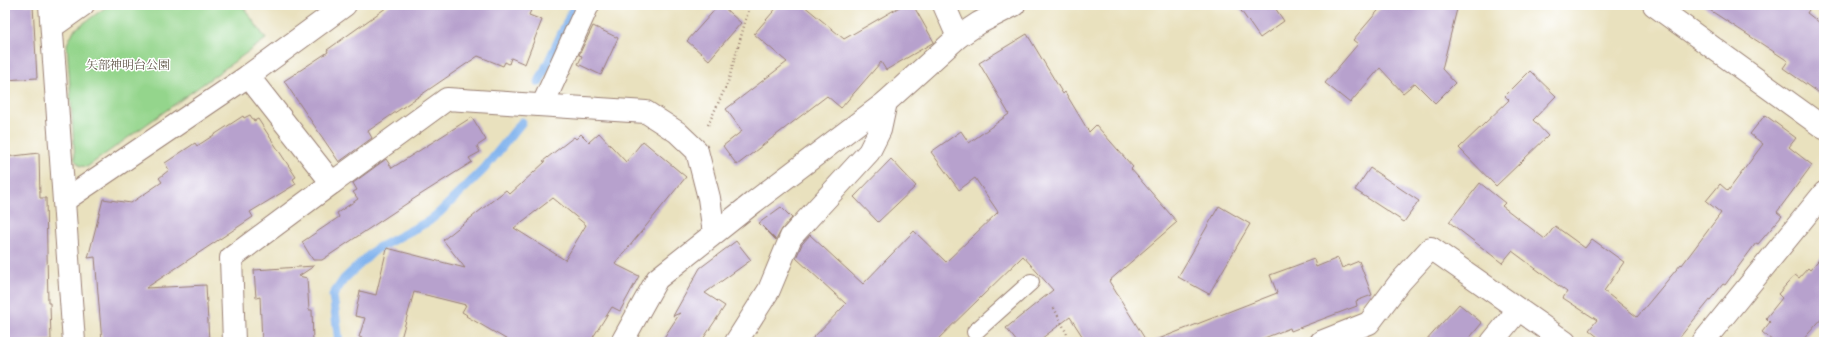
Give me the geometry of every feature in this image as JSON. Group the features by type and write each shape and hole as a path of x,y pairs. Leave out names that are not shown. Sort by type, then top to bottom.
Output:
{"street":[{"path":"50,5 74,342"},
{"path":"52,28 83,5"},
{"path":"65,200 248,76 345,5"},
{"path":"543,104 588,5"},
{"path":"944,5 958,37"},
{"path":"622,342 657,279 714,233 886,102 958,37 979,23 1014,5"},
{"path":"1654,5 1824,128"},
{"path":"248,76 332,183"},
{"path":"234,342 231,258 448,99 543,104 646,112 677,132 697,151 709,198 714,233"},
{"path":"736,342 769,290 791,238 869,152 880,130 886,102"},
{"path":"1703,342 1824,193"},
{"path":"1321,342 1369,324 1400,282 1431,248 1565,342"},
{"path":"1492,342 1518,310"}],"lane":[{"path":"974,332 1031,282"}],"path":[{"path":"697,151 728,82 750,5"},
{"path":"1054,308 1071,342"}],"green space":[{"name":"矢部神明台公園","path":"109,5 242,5 266,39 87,167 80,166 75,160 67,44 74,30"}],"building":[{"path":"5,5 33,5 37,78 5,80"},
{"path":"390,5 533,5 529,15 542,20 525,64 511,58 509,64 505,62 503,66 478,56 368,131 372,138 339,162 284,81 328,52 327,50"},
{"path":"719,5 721,5 741,23 709,60 687,41"},
{"path":"779,5 803,5 844,39 903,5 913,5 934,42 886,70 881,62 841,108 827,96 737,165 723,146 742,131 726,109 787,62 754,34"},
{"path":"1237,5 1273,5 1284,21 1260,38"},
{"path":"1383,5 1458,5 1442,69 1455,83 1435,103 1415,83 1403,93 1380,68 1350,103 1325,83 1358,44 1353,40"},
{"path":"1702,5 1812,5 1807,13 1824,26 1824,97 1783,68 1788,61"},
{"path":"593,26 618,38 601,75 578,64 582,56 579,55"},
{"path":"1027,34 1063,94 1065,92 1089,132 1096,125 1133,167 1131,169 1177,222 1109,281 1147,342 1086,342 1070,317 1037,342 1017,342 1006,328 1053,290 1023,256 935,342 809,342 846,304 796,258 802,244 810,235 863,284 914,231 946,262 998,212 975,178 959,190 931,152 961,131 969,143 1009,114 979,63"},
{"path":"1530,71 1556,96 1533,120 1548,136 1496,186 1459,148 1509,100 1505,96"},
{"path":"250,115 254,121 258,119 296,177 293,179 296,184 250,212 253,217 146,288 206,285 209,342 102,342 95,257 88,258 103,199 131,203 162,182 159,178 169,170 165,163 195,143 197,146 243,116 244,118"},
{"path":"1765,115 1796,138 1789,147 1812,165 1777,212 1782,216 1758,244 1756,243 1725,285 1723,284 1676,342 1604,342 1589,330 1597,320 1563,298 1567,292 1512,251 1502,263 1449,222 1480,183 1505,203 1502,206 1545,239 1555,226 1585,248 1592,239 1624,262 1604,291 1637,317 1681,264 1682,265 1721,213 1706,201 1720,184 1728,191 1763,144 1750,134"},
{"path":"472,117 486,140 477,146 480,152 469,158 472,162 322,260 313,260 302,242 339,217 337,213 358,199 353,192 357,190 353,183 386,159 392,168"},
{"path":"599,133 626,162 643,141 686,177 615,264 639,276 620,311 612,307 590,342 511,342 466,316 467,315 462,312 466,305 414,292 400,342 376,342 359,337 365,318 355,316 360,291 376,295 387,248 465,268 443,240 506,190 510,194 545,162 543,161 574,137 576,139 581,134 589,142","holes":["553,198 586,225 565,260 514,228"]},
{"path":"39,153 40,198 46,198 48,303 50,303 51,340 6,342 5,157"},
{"path":"891,159 916,186 878,222 854,197"},
{"path":"1370,168 1419,201 1404,222 1355,190"},
{"path":"1219,206 1250,224 1209,294 1178,277"},
{"path":"781,207 792,218 782,229 776,240 759,223"},
{"path":"736,241 751,260 705,293 725,306 701,342 661,342 680,313 673,316 700,268"},
{"path":"1824,254 1824,316 1801,342 1774,342 1762,332 1770,322 1766,318 1782,298 1778,294 1795,275 1799,278 1808,268 1810,270"},
{"path":"1338,258 1342,268 1359,261 1372,295 1356,301 1357,306 1291,331 1290,328 1254,342 1156,342 1156,340 1277,293 1270,275 1314,259 1316,267"},
{"path":"314,266 299,276 307,278 309,310 312,310 313,342 262,342 260,297 256,298 254,270"},
{"path":"1459,304 1482,323 1466,342 1425,342"}],"waterway":[{"path":"539,82 575,5"},
{"path":"339,342 333,295 344,279 376,249 429,221 440,212 484,169 522,122"}]}
